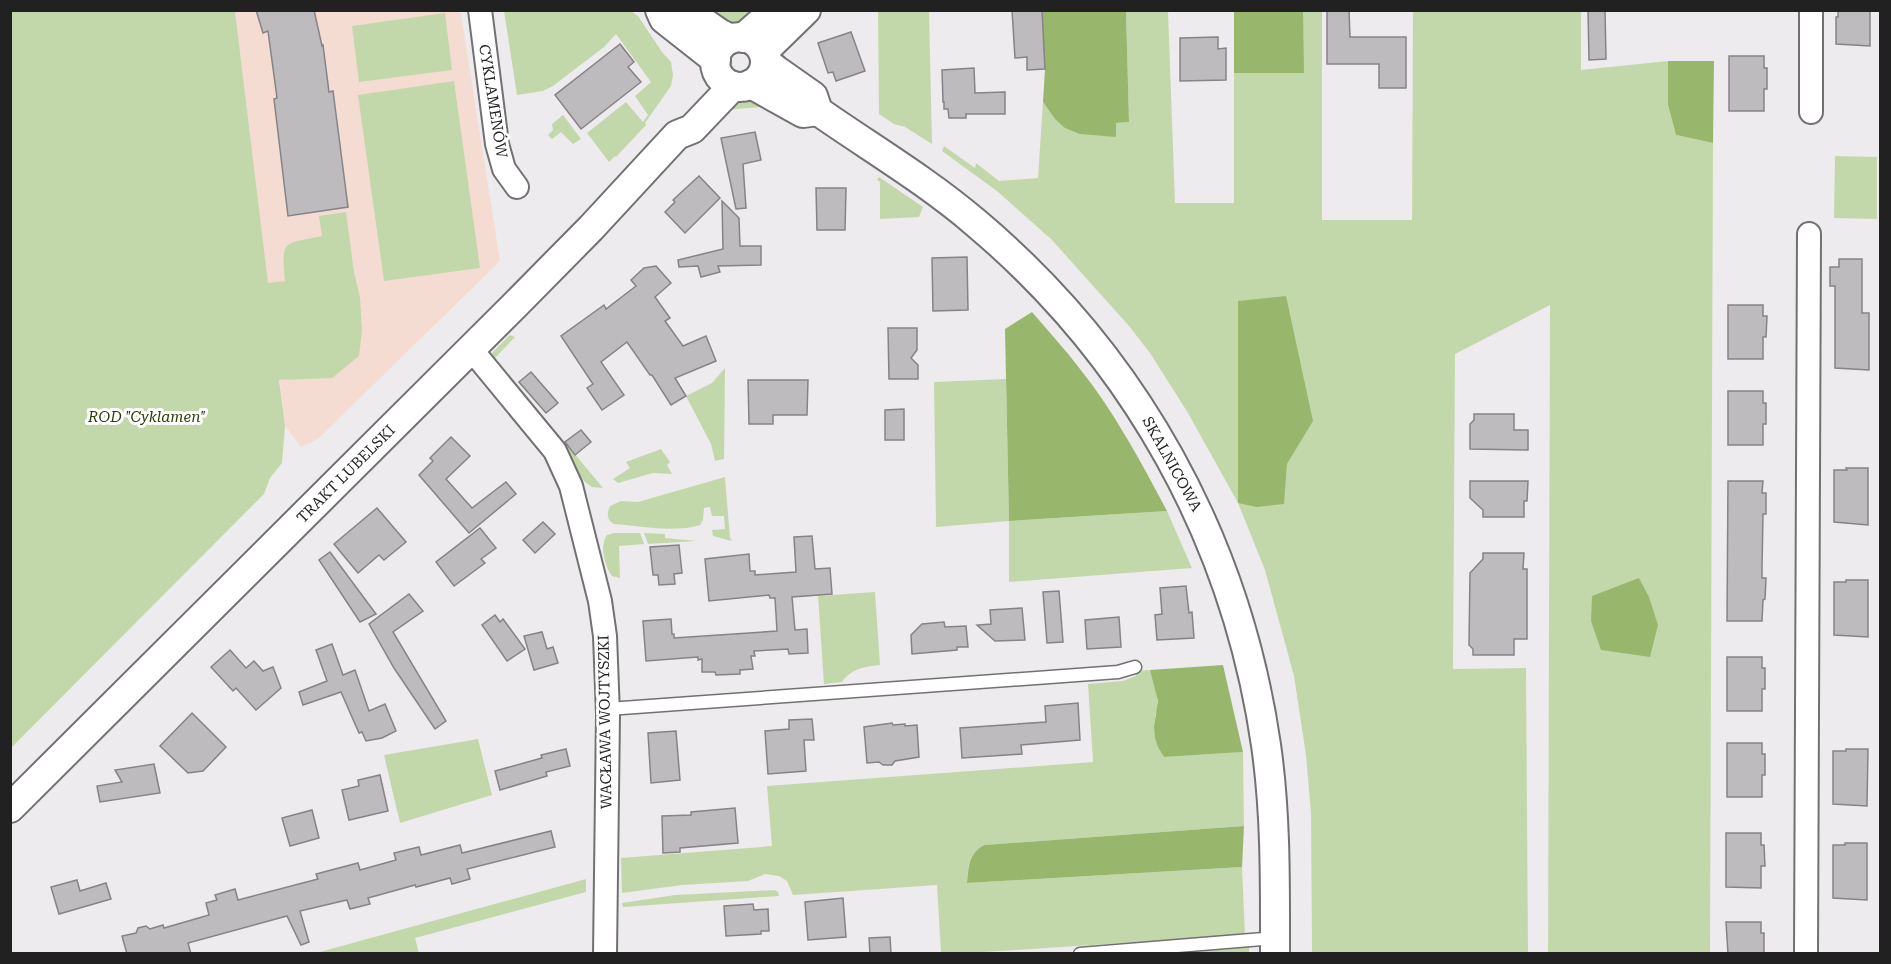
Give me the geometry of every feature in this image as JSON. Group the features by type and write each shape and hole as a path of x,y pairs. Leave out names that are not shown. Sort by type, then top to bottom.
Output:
{"street":[{"name":"CYKLAMENÓW","path":"480,10 497,144 504,169 517,187"},
{"name":"SKALNICOWA","path":"660,10 664,19 740,61 803,113 818,111 976,222 1038,279 1112,365 1139,405 1175,465 1200,515 1241,627 1258,697 1266,746 1272,805 1275,946"},
{"name":"SKALNICOWA","path":"686,10 719,33 740,61"},
{"name":"TRAKT LUBELSKI","path":"740,61 775,10"},
{"name":"TRAKT LUBELSKI","path":"10,808 591,228 677,135 680,117 740,61 806,10"},
{"path":"1811,10 1811,112"},
{"path":"1806,954 1809,234"},
{"name":"WACŁAWA WOJTYSZKI","path":"471,348 555,451 571,486 600,601 605,636 608,709 605,954"}],"lane":[{"path":"608,709 1118,672 1135,667"},
{"path":"1080,954 1275,946"}],"shaded area":[{"path":"455,10 461,14 500,261 318,439 301,447 285,426 235,11"}],"green space":[{"name":"ROD \"Cyklamen\"","path":"11,10 235,11 268,283 285,281 284,257 287,246 299,240 322,236 319,216 346,212 354,272 360,297 362,331 359,356 332,378 279,380 285,426 282,463 270,478 264,494 11,748"},
{"path":"504,11 631,11 638,16 671,62 673,75 671,86 645,123 646,125 609,162 587,133 626,102 643,122 648,115 635,96 651,82 616,34 604,47 553,86 543,91 517,95"},
{"path":"722,11 765,11 751,22 730,27 716,14"},
{"path":"878,11 929,11 932,144 879,114"},
{"path":"1042,11 1126,11 1129,122 1116,123 1116,137 1080,134 1065,128 1055,119 1043,102 1045,69"},
{"path":"1126,11 1168,11 1175,203 1234,203 1234,73 1303,73 1303,11 1322,11 1322,220 1412,220 1413,11 1581,11 1581,70 1668,61 1668,105 1676,135 1713,143 1710,953 1548,953 1550,305 1455,354 1453,669 1526,668 1528,953 1312,953 1311,813 1306,755 1294,676 1265,570 1238,503 1188,413 1150,353 1129,326 1052,240 997,191 942,151 944,146 975,168 976,163 999,181 1038,178 1043,102 1055,119 1129,122","holes":["1299,360 1312,421 1287,464"]},
{"path":"1234,11 1303,11 1304,73 1234,73"},
{"path":"445,13 452,70 359,82 352,26"},
{"path":"1668,61 1714,61 1713,143 1676,135 1668,105"},
{"path":"454,81 480,268 384,281 358,95"},
{"path":"747,97 772,106 725,110 739,98"},
{"path":"563,115 581,139 573,144 561,132 552,139 548,135 553,130 552,124"},
{"path":"1835,156 1877,157 1877,219 1834,218"},
{"path":"879,177 923,207 919,217 880,219 880,182 877,180"},
{"path":"1286,296 1313,421 1287,464 1284,504 1257,507 1238,503 1238,301"},
{"path":"1032,312 1105,403 1167,511 1009,521 1005,329"},
{"path":"510,335 515,337 495,358 603,488 592,487 585,482 493,363 491,354"},
{"path":"725,368 724,459 715,461 711,444 686,396 712,383"},
{"path":"1006,379 1009,521 936,527 934,382"},
{"path":"661,449 670,462 667,465 672,474 653,473 618,483 613,479 630,468 626,462"},
{"path":"725,477 732,541 713,536 712,530 725,529 724,516 712,516 710,507 704,508 700,525 690,527 657,528 614,524 608,518 610,506 621,501 638,502"},
{"path":"1167,511 1192,568 1009,582 1009,521"},
{"path":"640,533 644,544 619,546 620,578 612,576 604,556 603,545 607,535"},
{"path":"644,533 665,534 665,538 697,541 648,544"},
{"path":"1639,578 1649,597 1658,625 1650,657 1601,650 1591,621 1592,596"},
{"path":"875,592 880,665 854,671 842,682 824,684 818,596"},
{"path":"1223,665 1243,752 1164,757 1155,738 1154,727 1158,701 1150,670"},
{"path":"1150,670 1157,692 1158,707 1155,716 1164,757 1243,752 1244,826 984,845 972,857 967,883 1242,867 1245,935 941,953 937,885 793,895 787,881 779,876 765,874 748,881 682,885 622,893 621,858 772,846 767,786 1093,762 1088,684 1123,681 1136,676 1135,671"},
{"path":"478,739 492,795 400,823 384,755"},
{"path":"1244,826 1242,867 967,883 972,856 984,845"},
{"path":"586,879 586,892 415,938 419,953 316,953"},
{"path":"775,890 779,896 623,907 622,903 675,895"},
{"path":"1249,947 1249,953 1184,953"}],"building":[{"path":"256,10 314,10 323,45 329,92 333,91 348,207 288,216 268,31 263,33"},
{"path":"1012,10 1042,10 1045,69 1027,70 1027,57 1015,58"},
{"path":"1327,10 1349,10 1350,37 1406,37 1406,88 1379,88 1379,64 1327,64"},
{"path":"1588,10 1605,10 1606,59 1589,60"},
{"path":"1838,10 1870,10 1870,46 1836,44"},
{"path":"851,32 865,71 836,81 833,72 828,73 818,43"},
{"path":"1218,37 1218,49 1226,48 1226,80 1180,81 1180,38"},
{"path":"620,44 634,62 628,67 641,82 581,129 555,95"},
{"path":"1729,56 1764,56 1764,68 1767,68 1767,89 1764,89 1764,111 1729,111"},
{"path":"974,68 975,93 1005,92 1005,114 966,114 966,118 949,118 948,109 944,109 942,70"},
{"path":"755,132 761,160 743,164 746,208 736,209 721,138"},
{"path":"699,176 720,198 685,233 665,212 675,202 673,200"},
{"path":"816,188 846,188 845,230 817,230"},
{"path":"722,201 739,218 740,246 761,246 761,265 718,266 720,272 701,277 698,266 679,267 678,260 723,249"},
{"path":"967,257 968,310 933,311 932,258"},
{"path":"1839,259 1862,259 1862,313 1869,313 1869,370 1835,368 1835,286 1830,286 1830,267 1839,267"},
{"path":"656,266 671,283 655,297 670,318 665,321 683,346 706,336 716,361 675,378 686,396 671,405 627,342 601,362 624,395 602,410 587,388 593,384 561,336 604,305 606,309 636,286 631,280 644,268"},
{"path":"1728,305 1763,305 1763,316 1767,316 1766,337 1763,337 1763,359 1728,359"},
{"path":"888,328 917,328 917,350 911,358 918,365 918,379 889,379"},
{"path":"531,372 558,403 546,413 519,382"},
{"path":"748,380 808,380 807,415 773,415 773,424 749,424"},
{"path":"1728,391 1763,391 1763,403 1766,403 1766,424 1763,424 1763,445 1728,445"},
{"path":"904,409 904,440 885,440 885,410"},
{"path":"1474,414 1514,414 1514,430 1528,430 1528,450 1470,449 1470,424 1474,420"},
{"path":"581,430 591,442 575,455 565,442"},
{"path":"451,437 470,456 446,479 472,508 506,482 516,494 469,533 419,475 433,461 430,458"},
{"path":"1846,468 1868,468 1868,525 1834,522 1834,470 1847,470"},
{"path":"1470,481 1528,481 1524,517 1483,517 1483,510 1470,498"},
{"path":"1728,481 1763,481 1762,493 1766,493 1766,514 1763,514 1762,578 1766,578 1762,621 1727,621"},
{"path":"377,508 406,542 384,560 379,555 358,573 334,544"},
{"path":"543,522 555,534 535,553 523,540"},
{"path":"480,528 496,548 481,559 485,563 454,586 436,562"},
{"path":"812,536 815,569 830,568 832,594 792,597 795,630 807,629 808,653 789,654 788,649 754,651 755,656 751,656 753,669 740,670 740,674 716,675 715,672 702,672 702,659 698,660 698,657 646,661 643,621 671,619 674,638 777,631 775,598 770,598 769,595 709,601 705,559 749,554 750,571 755,571 755,575 796,572 794,537"},
{"path":"679,545 682,573 674,574 675,584 659,585 658,575 653,575 650,547"},
{"path":"330,552 376,614 360,622 319,560"},
{"path":"1483,553 1524,553 1523,569 1527,569 1527,639 1514,639 1514,655 1473,655 1473,649 1469,645 1470,573 1483,559"},
{"path":"1846,580 1868,580 1868,637 1834,635 1834,582 1846,582"},
{"path":"1186,586 1189,613 1192,612 1194,638 1157,640 1155,615 1162,614 1160,588"},
{"path":"1059,591 1063,642 1047,643 1043,592"},
{"path":"409,594 423,611 393,632 446,721 435,729 394,668 369,624"},
{"path":"1022,608 1025,640 995,641 977,625 991,624 990,610"},
{"path":"495,615 500,622 503,619 525,649 507,661 482,625"},
{"path":"1119,617 1121,647 1087,649 1085,620"},
{"path":"944,622 945,627 966,626 968,647 912,654 911,635 922,624"},
{"path":"542,632 547,649 553,647 558,663 534,670 524,636"},
{"path":"332,644 343,675 355,670 369,711 385,704 396,731 382,738 366,741 362,732 359,733 341,692 303,705 299,692 327,681 316,650"},
{"path":"230,650 246,668 254,661 263,671 273,667 281,688 256,710 236,688 233,691 211,667"},
{"path":"1727,657 1762,657 1762,668 1765,668 1765,689 1762,689 1762,711 1727,711"},
{"path":"1078,703 1080,740 1021,745 1022,754 962,758 960,728 1046,722 1045,706"},
{"path":"192,713 226,747 203,771 188,773 160,746"},
{"path":"812,719 814,740 804,740 806,771 768,774 765,731 789,729 789,720"},
{"path":"892,723 893,725 905,724 905,726 917,725 919,757 895,761 892,765 883,765 879,762 867,763 864,727"},
{"path":"676,731 680,780 651,783 648,733"},
{"path":"1727,743 1762,743 1762,754 1765,754 1765,775 1762,775 1762,797 1727,797"},
{"path":"566,749 570,766 546,772 547,776 500,790 495,771"},
{"path":"1846,749 1868,749 1867,806 1833,804 1833,751 1846,751"},
{"path":"154,764 160,793 100,802 97,786 122,782 115,770"},
{"path":"380,775 388,811 349,820 342,790 359,786 358,780"},
{"path":"735,808 738,843 680,848 680,852 663,853 662,816 691,815 691,812"},
{"path":"312,810 319,838 290,846 282,818"},
{"path":"551,831 555,847 467,869 470,879 452,884 450,878 416,887 415,885 368,898 370,904 350,909 347,900 300,911 309,942 301,945 287,916 188,943 191,954 127,954 122,936 136,933 138,928 146,926 150,929 163,925 164,928 209,915 206,903 217,900 215,895 235,889 238,900 318,879 316,874 358,863 360,870 396,860 394,853 419,847 421,855 460,845 462,853"},
{"path":"1726,833 1761,833 1765,866 1761,866 1761,888 1726,887"},
{"path":"1845,843 1867,843 1867,900 1833,898 1833,845 1845,845"},
{"path":"77,880 80,891 106,883 111,899 59,914 51,887"},
{"path":"843,898 846,937 808,940 805,902"},
{"path":"753,904 754,910 768,909 769,931 761,931 761,934 726,936 724,906"},
{"path":"1726,922 1761,922 1761,933 1764,933 1764,954 1728,954"},
{"path":"890,937 891,954 870,954 869,938"}]}
